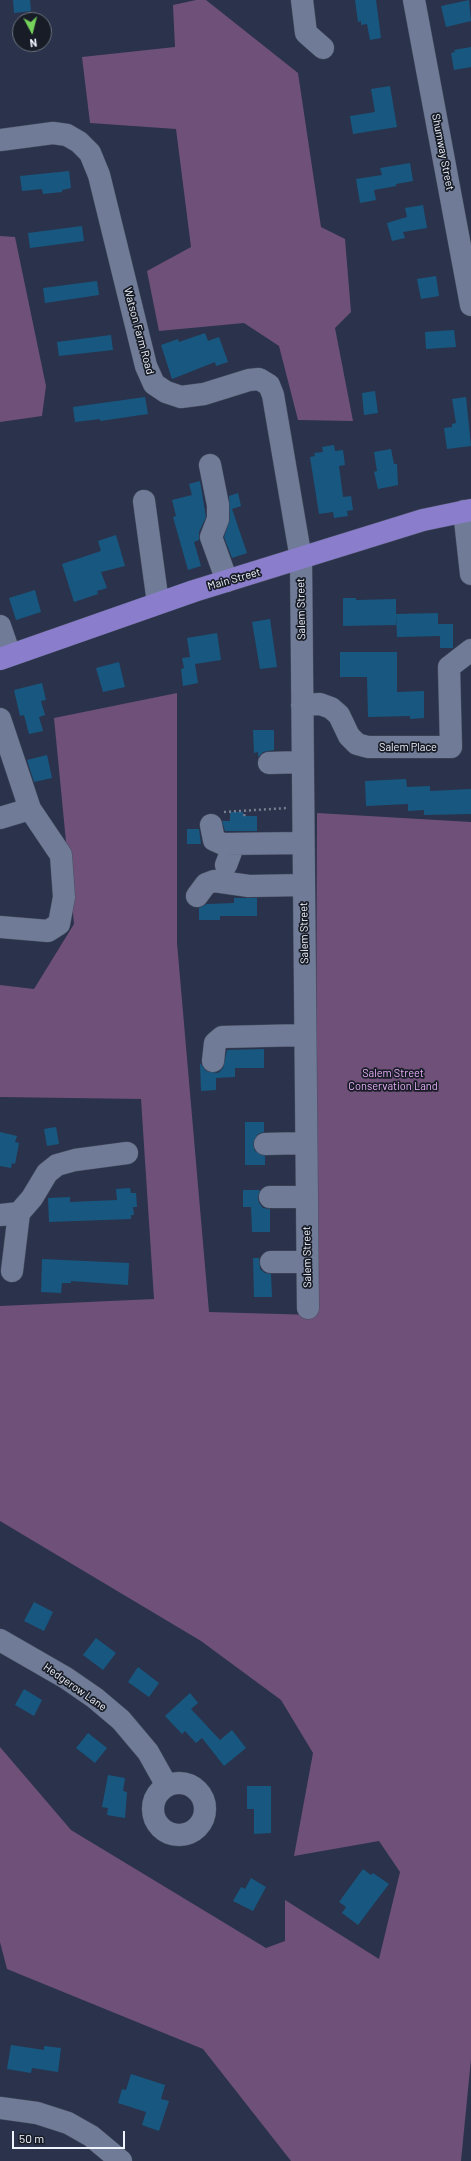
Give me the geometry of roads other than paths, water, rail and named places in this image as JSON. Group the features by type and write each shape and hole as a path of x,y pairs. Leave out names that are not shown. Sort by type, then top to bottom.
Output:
{"main road":[{"name":"Main Street","path":"5,657 77,633 158,603 226,581 423,520 468,510"}],"street":[{"path":"302,0 306,33 324,48"},
{"name":"Shumway Street","path":"414,0 471,305"},
{"name":"Watson Farm Road","path":"0,140 53,133 67,135 79,142 90,153 99,175 146,366 154,384 166,392 181,397 204,394 249,380 259,379 269,385 273,395 301,559"},
{"path":"210,465 218,505 218,519 211,537 226,581"},
{"path":"144,501 158,603"},
{"path":"468,510 471,574"},
{"name":"Salem Street","path":"301,559 308,1308"},
{"path":"0,626 5,657"},
{"name":"Salem Place","path":"302,705 320,704 331,708 338,715 349,736 357,744 368,747 451,747 449,667 471,650"},
{"path":"0,719 30,809 61,855 64,897 59,924 48,931 0,927"},
{"path":"269,762 303,762"},
{"path":"0,818 30,809"},
{"path":"211,825 214,840 223,844 304,843"},
{"path":"226,864 234,844"},
{"path":"197,896 206,884 214,881 249,886 304,885"},
{"path":"213,1061 214,1043 222,1037 305,1035"},
{"path":"264,1144 306,1143"},
{"path":"12,1271 9,1214 32,1198 47,1173 57,1165 75,1160 127,1153"},
{"path":"270,1197 307,1197"},
{"path":"271,1262 308,1262"},
{"name":"Hedgerow Lane","path":"0,1640 66,1678 95,1698 121,1720 148,1752 167,1786"},
{"path":"0,2108 37,2112 68,2123 91,2136 121,2161"}],"park label":[{"name":"Salem Street Conservation Land","path":"393,1079"}]}
